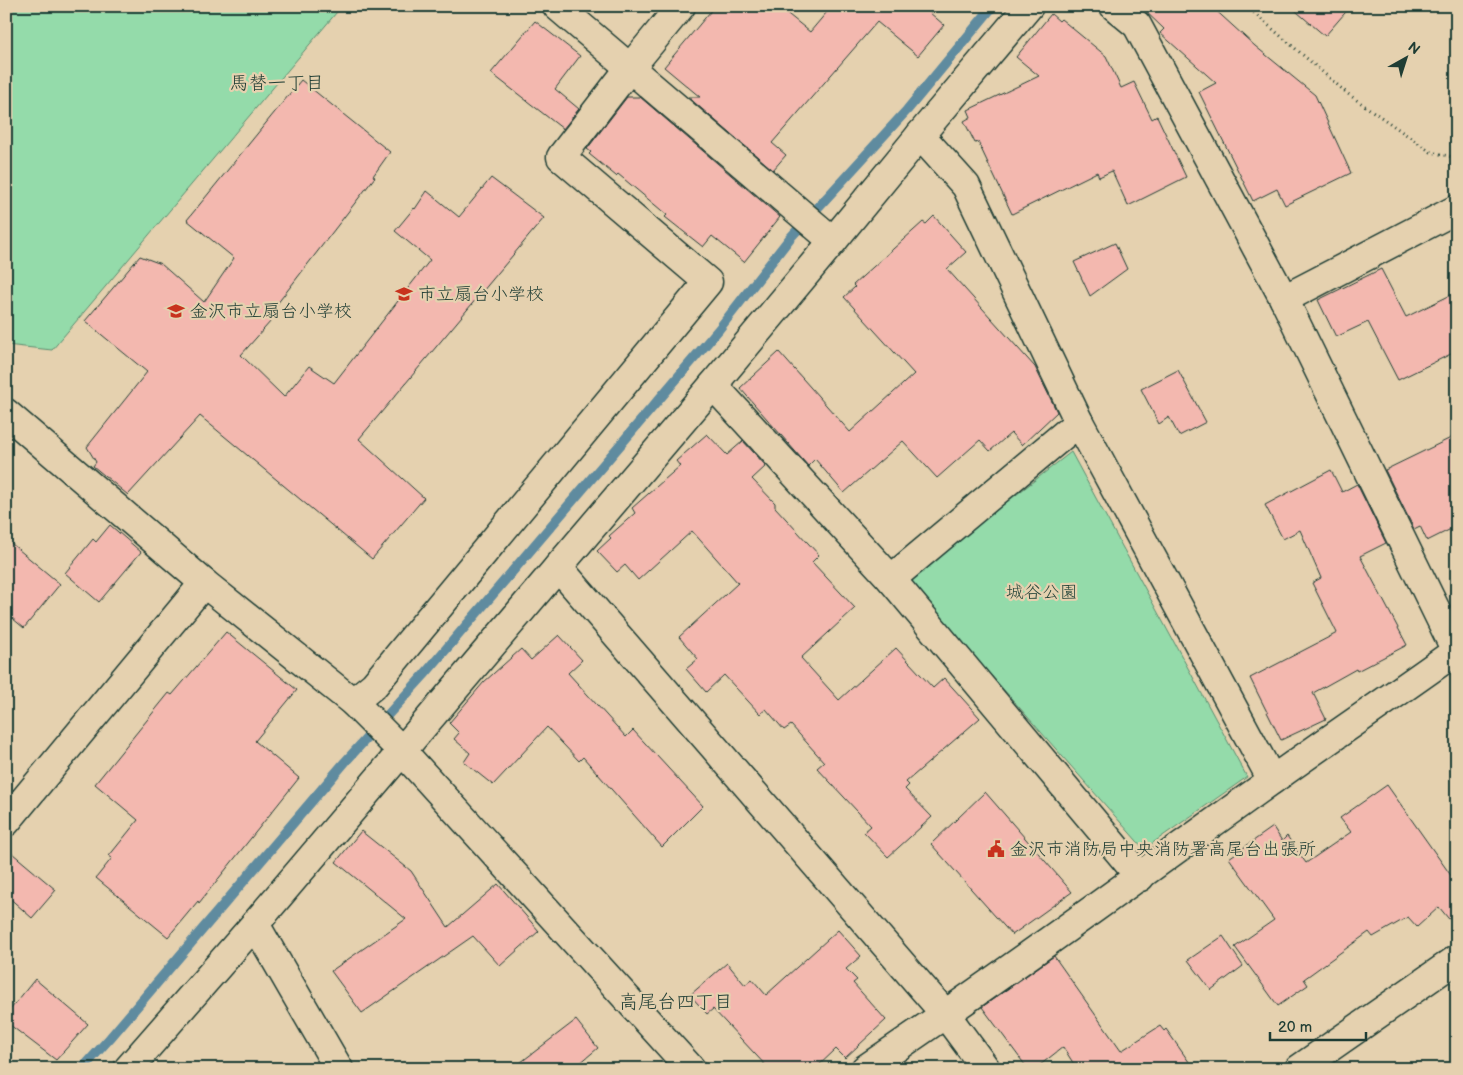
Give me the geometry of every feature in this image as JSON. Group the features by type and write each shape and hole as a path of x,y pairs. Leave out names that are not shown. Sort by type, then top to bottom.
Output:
{"street":[{"path":"557,6 827,236"},
{"path":"358,708 374,686 708,282 561,157 629,69 681,6"},
{"path":"128,1069 255,924 396,744 558,566 713,384 827,236 920,135 1029,6"},
{"path":"865,1069 946,1015 1272,780 1456,651 1284,299 1137,25 1114,6"},
{"path":"920,135 966,186 1079,422 1272,780"},
{"path":"1284,299 1457,209"},
{"path":"713,384 891,579 1140,876"},
{"path":"6,413 204,583 358,708 396,744 691,1069"},
{"path":"891,579 1079,422"},
{"path":"558,566 946,1015 986,1069"},
{"path":"6,822 204,583"},
{"path":"255,924 339,1069"},
{"path":"1299,1069 1457,959"}],"path":[{"path":"1246,6 1348,94 1431,152 1457,158"}],"green space":[{"path":"12,6 342,6 52,350 6,345 6,10"},
{"name":"城谷公園","path":"1071,452 1247,777 1144,849 907,580"}],"building":[{"path":"715,6 778,6 810,32 832,6 922,6 944,25 918,56 877,22 772,143 786,155 773,170 688,97 700,97 664,67"},
{"path":"1140,6 1211,6 1255,46 1315,95 1351,173 1285,205 1277,189 1253,201 1199,92 1216,83 1160,33 1164,29"},
{"path":"1290,6 1351,6 1325,36"},
{"path":"1051,14 1059,21 1061,19 1106,56 1121,88 1134,82 1152,119 1157,116 1186,177 1128,206 1112,171 1099,177 1097,172 1012,214 978,142 975,143 964,121 971,117 968,110 1039,76 1016,57"},
{"path":"535,21 580,56 555,89 579,109 563,129 491,73"},
{"name":"金沢市立扇台小学校","path":"301,80 390,152 373,176 375,177 267,317 271,321 241,355 284,397 309,366 334,383 430,260 395,231 415,209 427,191 459,217 491,178 544,218 359,439 424,498 372,559 200,416 128,495 93,466 96,462 87,447 147,372 85,321 140,256 161,264 204,302 234,258 187,220"},
{"path":"627,97 640,97 780,217 744,262 712,236 703,247 665,217 667,215 618,174 616,176 589,154 591,152 587,149"},
{"path":"934,216 966,252 947,269 1035,367 1057,412 1022,445 1011,433 990,451 980,440 937,478 903,441 844,493 815,459 808,466 740,388 779,352 850,432 914,374 844,297 855,287 853,285 923,222 926,224"},
{"path":"1115,243 1127,269 1090,296 1074,262"},
{"path":"1381,269 1406,317 1457,292 1457,351 1398,380 1368,322 1336,337 1318,300"},
{"path":"1178,370 1206,422 1179,436 1169,417 1159,424 1141,389"},
{"path":"707,434 727,455 743,441 766,466 752,479 819,555 812,562 855,608 801,658 839,700 896,648 933,688 944,678 980,718 906,782 909,785 905,789 932,817 888,857 864,832 871,826 817,768 824,762 791,725 784,730 766,709 760,714 724,675 706,692 686,669 698,659 679,637 738,583 692,531 638,580 625,565 617,572 597,551 611,538 609,536 635,513 632,508 680,466 676,461"},
{"path":"1457,435 1457,526 1427,541 1420,526 1414,529 1385,470"},
{"path":"1331,470 1342,492 1357,484 1386,543 1360,556 1407,645 1357,671 1356,669 1313,693 1326,719 1281,740 1250,678 1337,633 1312,583 1321,578 1300,530 1283,539 1265,505"},
{"path":"110,525 141,552 99,602 65,573 93,539 96,542"},
{"path":"6,539 60,584 24,628 6,613"},
{"path":"226,632 297,690 255,741 299,778 199,903 198,901 168,937 96,878 112,858 109,856 138,820 95,784 169,693 172,695"},
{"path":"559,635 582,660 568,673 626,737 633,730 703,806 662,847 583,757 579,761 547,727 493,785 464,762 470,753 454,739 459,733 449,723 484,682 521,649 531,660"},
{"path":"1387,785 1457,884 1457,929 1439,907 1417,927 1408,917 1373,937 1369,932 1304,979 1308,985 1278,1006 1235,947 1274,920 1229,858 1273,827 1282,841 1287,836 1306,863 1351,832 1340,818"},
{"path":"985,792 1072,892 1012,935 931,844"},
{"path":"361,831 411,871 448,927 498,884 539,931 500,966 473,936 362,1013 331,971 406,919 336,862"},
{"path":"6,848 56,890 32,918 6,895"},
{"path":"838,930 861,956 846,969 857,980 853,983 886,1020 845,1058 836,1049 815,1069 769,1069 713,1009 707,1014 690,995 727,963 745,985 752,979 766,995"},
{"path":"1223,936 1243,966 1211,990 1188,960"},
{"path":"1054,956 1121,1051 1160,1026 1164,1031 1166,1029 1194,1069 1077,1069 1063,1047 1035,1069 1028,1069 982,1007"},
{"path":"35,979 88,1024 56,1060 6,1022 6,1015"},
{"path":"576,1020 598,1048 573,1069 512,1069"}],"waterway":[{"path":"82,1069 345,762 424,675 719,329 790,238 907,110 993,6"}],"place":[{"name":"市立扇台小学校","path":"404,294"},
{"name":"金沢市立扇台小学校","path":"176,311"},
{"name":"金沢市消防局中央消防署高尾台出張所","path":"996,849"}],"district":[{"name":"馬替一丁目","path":"277,83"},
{"name":"高尾台四丁目","path":"676,1002"}]}
